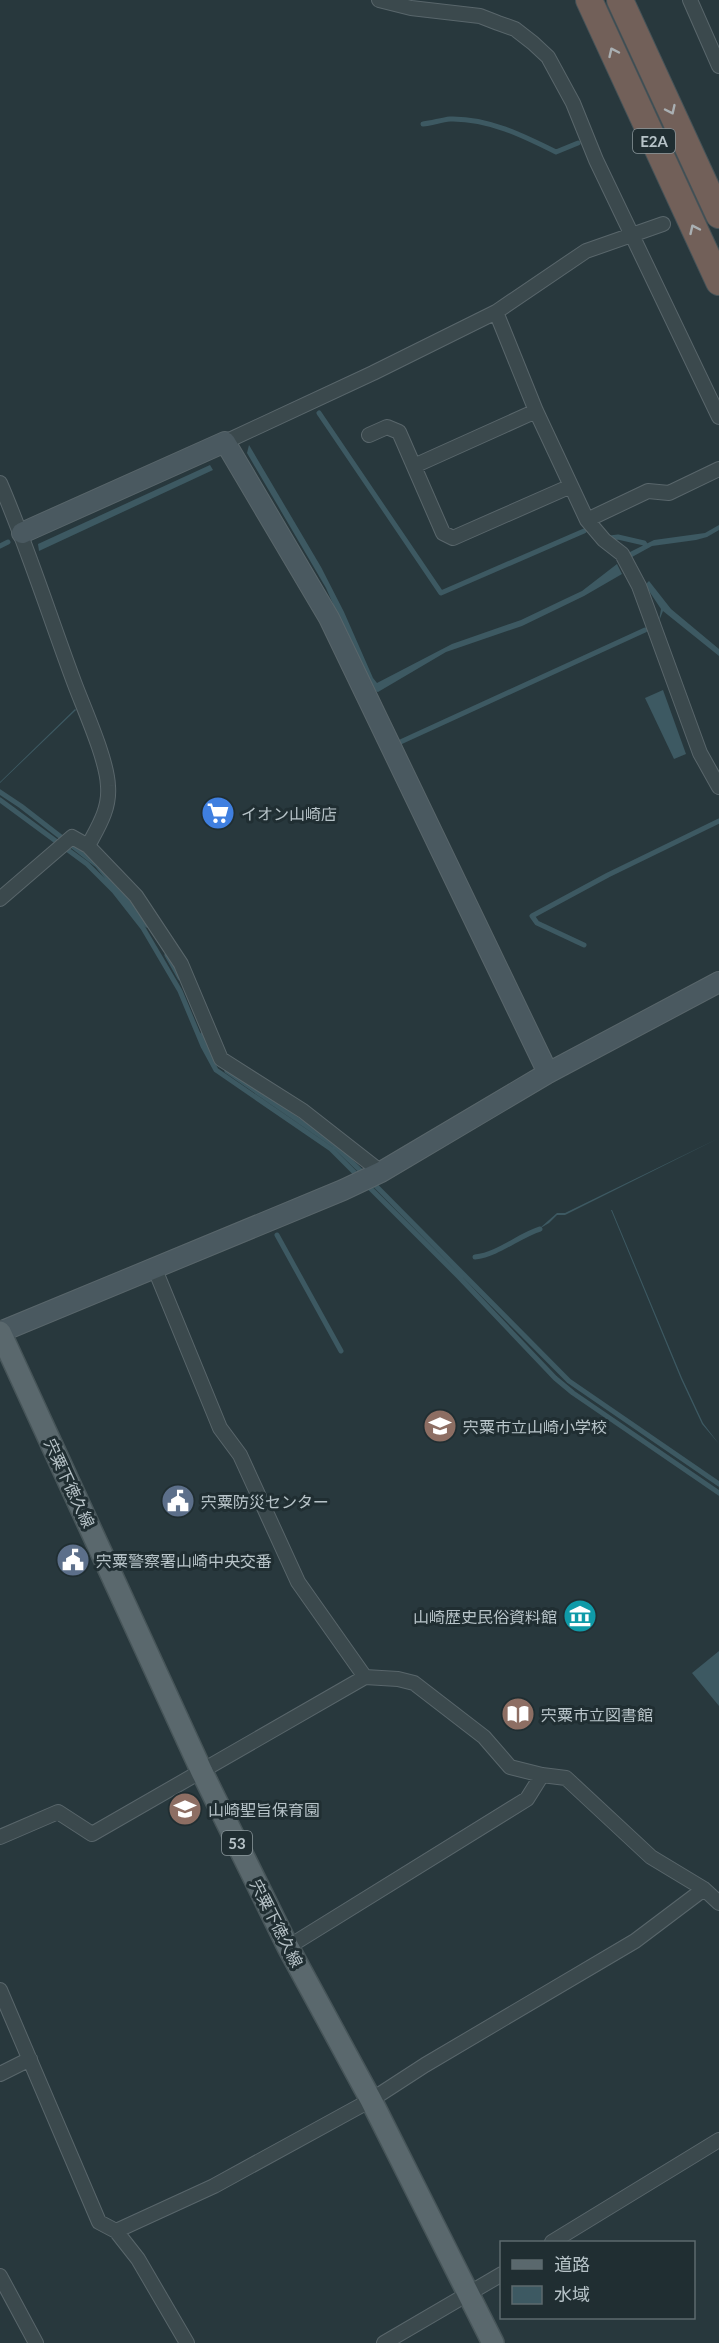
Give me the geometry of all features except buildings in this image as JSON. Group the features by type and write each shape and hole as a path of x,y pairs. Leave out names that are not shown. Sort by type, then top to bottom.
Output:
{"highway":[{"name":"E2A","path":"589,0 719,282"},
{"name":"E2A","path":"620,0 719,215"}],"main road":[{"name":"宍粟下徳久線","path":"0,1332 202,1772 288,1947 371,2100 494,2343"}],"street":[{"path":"379,0 411,8 480,16 515,29 548,57 573,104 596,160 719,417"},
{"path":"690,0 719,66"},
{"path":"22,533 373,373 496,312 586,251 663,224"},
{"path":"496,312 536,411 587,520 604,540 622,554 639,586 700,753 719,787"},
{"path":"414,466 536,411"},
{"path":"369,435 387,427 399,432 443,533 453,538 571,486"},
{"path":"225,442 329,618 548,1073"},
{"path":"587,520 648,491 669,493 719,469"},
{"path":"0,483 22,533 100,753 108,786 106,812 88,846"},
{"path":"0,899 72,837 88,846 136,896 181,964 221,1059 303,1111 381,1172"},
{"path":"0,1332 153,1267 306,1207 381,1172 548,1073 719,982"},
{"path":"153,1267 220,1428 240,1455 298,1582 365,1677"},
{"path":"0,1837 58,1812 92,1834 365,1677 398,1679 414,1683 484,1737 510,1767 566,1778 651,1857 704,1889 719,1904"},
{"path":"288,1947 527,1799 542,1775"},
{"path":"116,2231 214,2186 371,2100 425,2065 635,1941 704,1889"},
{"path":"0,1990 99,2222 116,2231 138,2259 187,2343"},
{"path":"0,2074 30,2059"},
{"path":"554,2241 719,2140"},
{"path":"384,2343 500,2275"},
{"path":"0,2276 36,2343"}],"water":[{"path":"249,445 321,567 377,683 452,644 521,620 582,591 617,564 622,574 584,596 522,626 446,652 378,692 371,690 326,588 247,453"},
{"path":"210,465 213,470 39,551 38,544"},
{"path":"719,525 719,530 707,537 652,546 632,557 628,553 654,540 705,533"},
{"path":"649,581 671,609 719,649 719,656 663,611 659,621 661,609 645,585"},
{"path":"663,690 686,754 674,759 645,698"},
{"path":"76,710 0,783 0,782"},
{"path":"719,1138 565,1215 557,1215 549,1223 534,1232 533,1230 540,1228 557,1213 565,1213"},
{"path":"611,1210 682,1378 703,1423 719,1444 702,1424 681,1379"},
{"path":"719,1651 719,1706 692,1673"}],"waterway":[{"path":"423,124 450,119 478,121 518,134 556,152 578,143"},
{"path":"319,413 441,593 584,531"},
{"path":"610,538 618,537 644,543 646,546"},
{"path":"0,546 8,542"},
{"path":"396,744 645,630"},
{"path":"0,792 97,865 147,925"},
{"path":"0,800 87,864 114,891 143,928 180,991 203,1046 216,1070 331,1149 359,1177"},
{"path":"584,945 537,923 532,916 608,875 719,821"},
{"path":"167,955 180,978"},
{"path":"203,1034 213,1056"},
{"path":"227,1071 334,1145 365,1175"},
{"path":"372,1182 569,1381 719,1484"},
{"path":"365,1183 555,1378 573,1393 719,1493"},
{"path":"475,1257 500,1249 540,1229"},
{"path":"277,1235 341,1351"}],"place":[{"name":"イオン山崎店","path":"218,813"},
{"name":"宍粟市立山崎小学校","path":"440,1426"},
{"name":"宍粟防災センター","path":"178,1501"},
{"name":"宍粟警察署山崎中央交番","path":"73,1560"},
{"name":"山崎歴史民俗資料館","path":"580,1616"},
{"name":"宍粟市立図書館","path":"518,1714"},
{"name":"山崎聖旨保育園","path":"185,1809"}]}
